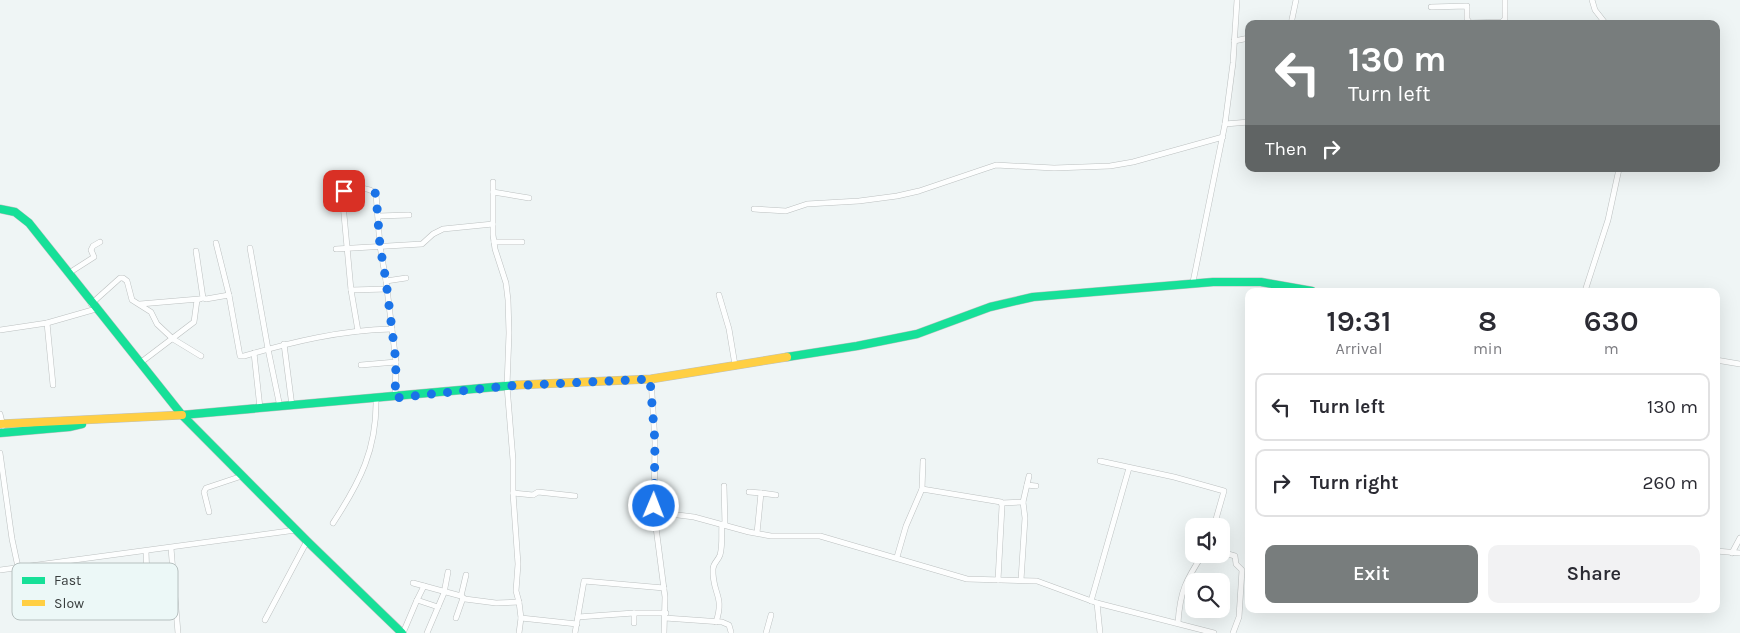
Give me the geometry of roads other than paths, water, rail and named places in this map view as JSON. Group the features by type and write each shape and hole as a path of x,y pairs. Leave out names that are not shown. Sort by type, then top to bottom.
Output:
{"street":[{"path":"1192,282 1223,137 1237,0"},
{"path":"1292,20 1296,0"},
{"path":"1504,20 1505,0"},
{"path":"1592,0 1595,10 1603,20"},
{"path":"1431,7 1467,6 1468,20"},
{"path":"1234,41 1245,39"},
{"path":"1225,124 1245,122"},
{"path":"754,208 784,211 807,204 859,201 897,196 919,191 996,166 1054,168 1110,166 1133,162 1223,137"},
{"path":"1586,288 1608,220 1618,172"},
{"path":"494,182 494,242 496,255 506,282 508,300 507,386 513,460 512,493 518,564 516,591 520,602 521,618 519,633"},
{"path":"358,331 351,290 342,193 344,191 369,189 374,190 376,194 380,246 396,362 395,398"},
{"path":"493,192 529,198"},
{"path":"0,209 15,212 29,223 182,415 307,541 402,633 424,586"},
{"path":"378,216 409,214"},
{"path":"336,249 422,244 433,234 443,229 493,224"},
{"path":"69,274 94,257 91,248 100,242"},
{"path":"494,242 522,242"},
{"path":"216,243 229,295 238,353 244,356 284,344 358,331 392,329"},
{"path":"250,248 280,406"},
{"path":"196,251 201,298"},
{"path":"0,330 47,323 94,306 122,278 127,281 132,300 151,312 157,324 174,339 201,356"},
{"path":"386,281 406,278"},
{"path":"0,414 2,428 69,427 94,421 395,398 507,386 650,379 917,334 990,307 1033,298 1192,282 1261,282 1295,288"},
{"path":"351,290 387,289"},
{"path":"138,304 206,299 229,295"},
{"path":"719,295 729,329 735,365"},
{"path":"140,363 194,322 196,301 201,298"},
{"path":"47,323 53,385"},
{"path":"284,344 292,406"},
{"path":"254,353 260,408"},
{"path":"1720,361 1740,364"},
{"path":"362,365 396,362"},
{"path":"650,379 655,442 654,512 664,588 664,633"},
{"path":"333,523 352,494 364,469 376,420 376,399"},
{"path":"0,453 17,563"},
{"path":"897,557 906,526 922,489 923,461"},
{"path":"1100,461 1224,490 1216,518"},
{"path":"1100,633 1094,602 1129,468"},
{"path":"209,512 204,492 206,488 243,476"},
{"path":"1021,580 1025,518 1023,502 1029,476"},
{"path":"1027,485 1036,486"},
{"path":"716,622 720,612 720,597 715,590 712,569 720,554 724,524 724,486"},
{"path":"922,489 1002,503 1023,502"},
{"path":"512,493 533,495 538,492 575,496"},
{"path":"749,492 776,495"},
{"path":"757,533 761,493"},
{"path":"998,580 1002,503"},
{"path":"654,512 694,517 770,536 820,536 967,579 1021,580 1047,583 1094,602 1214,633"},
{"path":"50,563 296,530"},
{"path":"1732,553 1740,538"},
{"path":"265,620 307,541"},
{"path":"171,548 172,563"},
{"path":"146,551 146,563"},
{"path":"1720,552 1740,554"},
{"path":"1230,555 1234,556 1236,564 1242,570 1239,617 1233,633"},
{"path":"1178,623 1179,605 1184,585 1197,563"},
{"path":"427,633 444,591 448,572"},
{"path":"456,618 466,575"},
{"path":"575,633 582,582 585,580 664,588"},
{"path":"413,583 462,597 496,603 520,602"},
{"path":"417,600 438,607"},
{"path":"578,616 634,613 665,615 728,624 733,633"},
{"path":"634,613 634,623"},
{"path":"766,633 771,615"},
{"path":"521,618 577,624"},
{"path":"177,620 178,633"}]}
